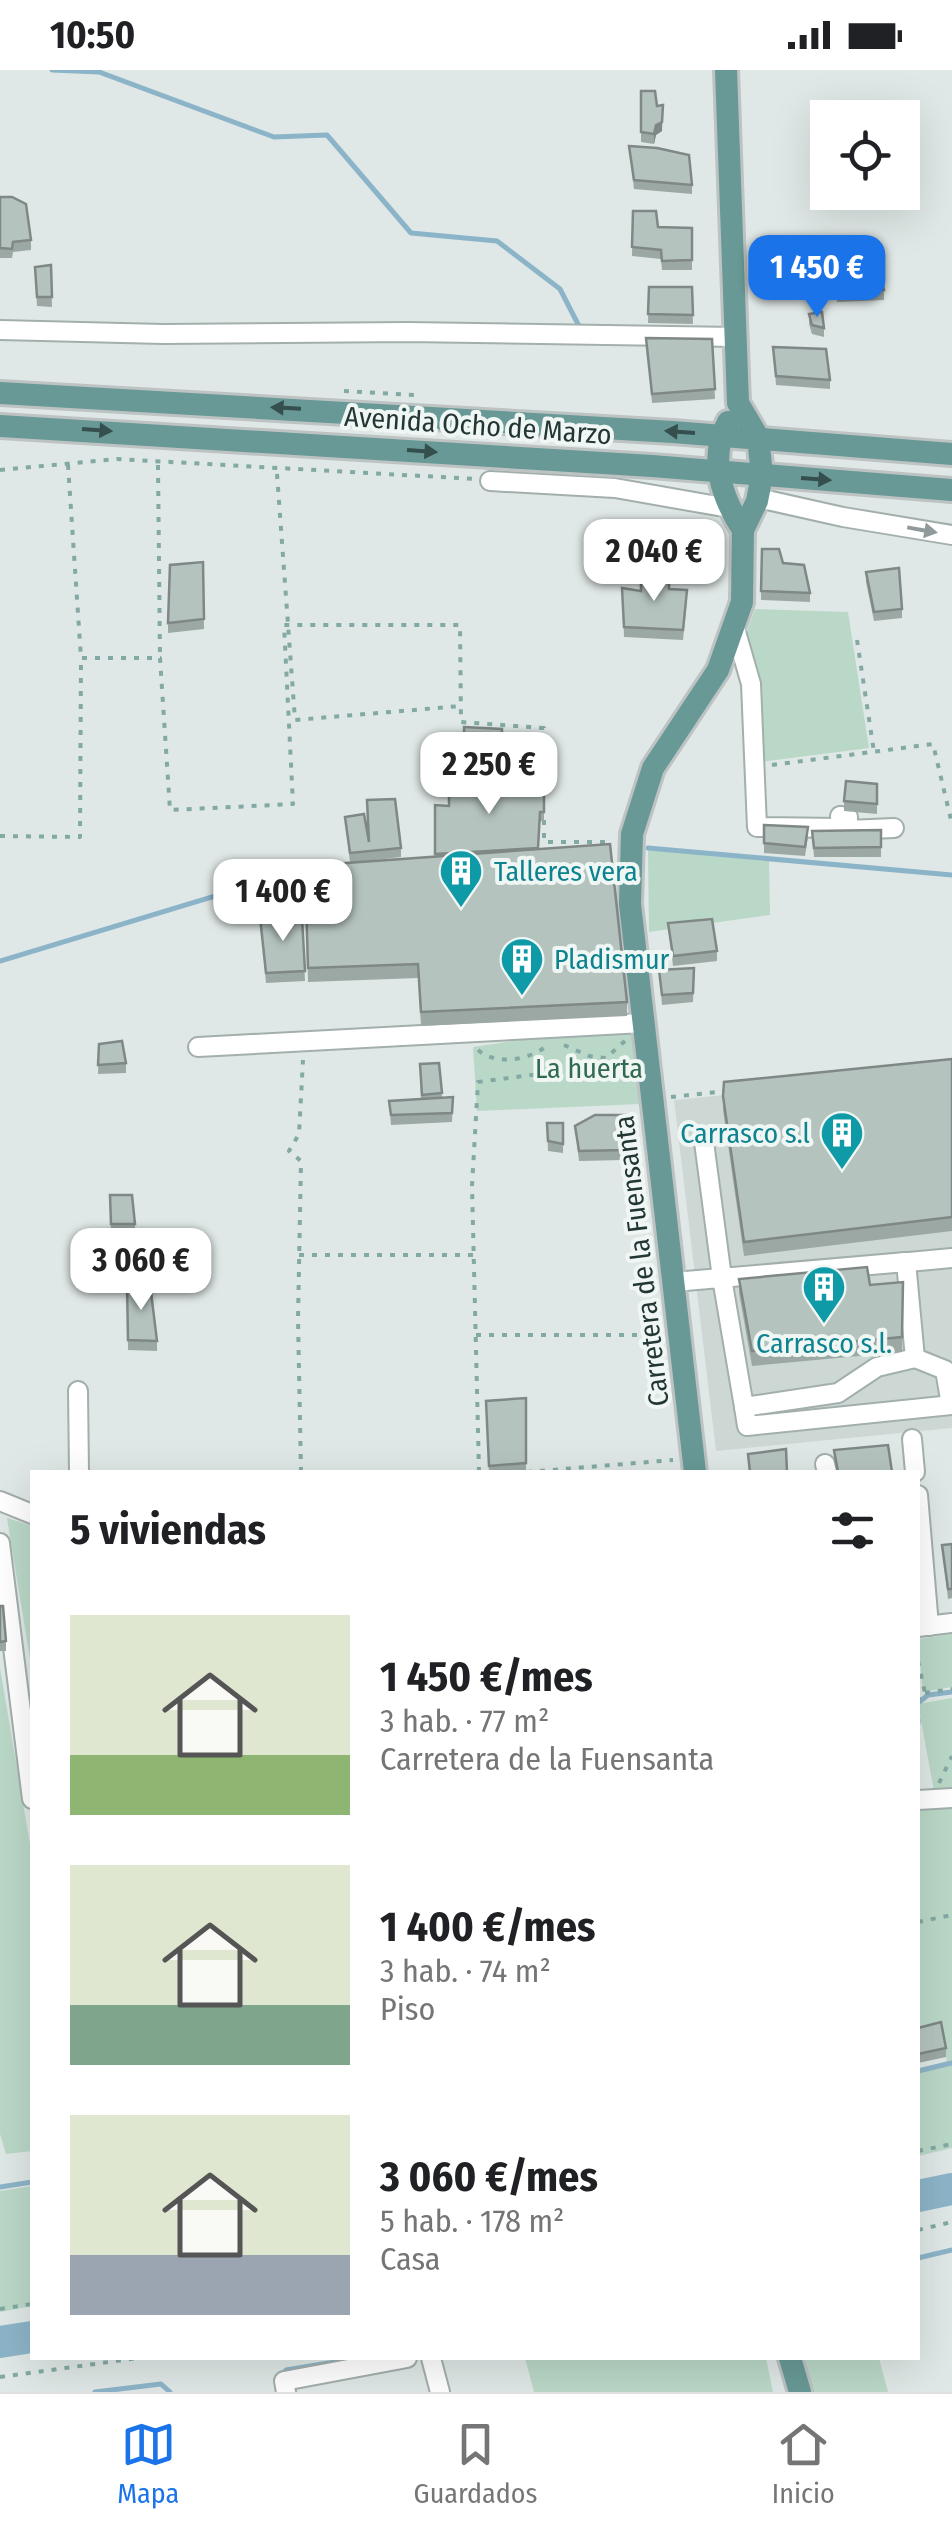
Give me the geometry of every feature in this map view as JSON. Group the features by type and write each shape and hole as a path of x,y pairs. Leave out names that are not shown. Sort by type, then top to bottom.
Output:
{"main road":[{"path":"726,70 738,403 758,438 760,486 743,530"},
{"name":"Avenida Ocho de Marzo","path":"0,393 721,435 952,454"},
{"path":"738,403 721,435 718,472 728,508 743,530"},
{"name":"Avenida Ocho de Marzo","path":"0,426 718,472 760,486 952,490"},
{"name":"Carretera de la Fuensanta","path":"694,1465 630,904 632,842 653,768 718,670 742,602 743,530"},
{"path":"791,2360 800,2392"}],"street":[{"path":"0,330 736,337"},
{"path":"490,481 616,488 728,508"},
{"path":"760,486 843,517 952,536"},
{"path":"734,625 751,684 757,827 841,828 840,816 848,817 848,830 894,828"},
{"path":"198,1047 643,1023"},
{"path":"704,1142 746,1426 951,1405 945,1370 914,1358 876,1367 838,1393 744,1406"},
{"path":"674,1282 952,1258"},
{"path":"722,1278 906,1262 914,1358"},
{"path":"78,1390 80,1470"},
{"path":"912,1439 916,1470"},
{"path":"0,1501 30,1513"},
{"path":"0,1543 30,1783"},
{"path":"920,1547 923,1626 952,1622"},
{"path":"924,1800 952,1798"},
{"path":"286,2392 284,2381 396,2360"},
{"path":"432,2360 440,2392"}],"path":[{"path":"0,470 117,459 490,481"},
{"path":"0,836 80,837 80,658 68,464"},
{"path":"158,464 160,658 170,810 293,804 284,625 460,626 461,722 544,728 544,842 632,842"},
{"path":"277,474 295,720 460,706"},
{"path":"857,640 874,752"},
{"path":"80,658 160,658"},
{"path":"753,768 933,744 952,824"},
{"path":"474,1046 487,1058 518,1059 537,1053 552,1042 606,1058 643,1023"},
{"path":"301,1470 301,1161 290,1152 299,1134 306,1042"},
{"path":"479,1470 472,1186 478,1082 648,1063"},
{"path":"652,1099 728,1090"},
{"path":"299,1255 474,1256"},
{"path":"476,1336 681,1336"},
{"path":"575,1470 694,1465"},
{"path":"920,1669 926,1693"},
{"path":"920,1698 952,1689"},
{"path":"924,1800 952,1756"},
{"path":"920,1922 952,1915"},
{"path":"920,2151 952,2144"},
{"path":"920,2230 952,2222"},
{"path":"0,2309 30,2304"},
{"path":"0,2377 123,2360"}],"shaded area":[{"path":"952,1073 952,1428 716,1451 674,1100"}],"green space":[{"path":"755,609 848,612 869,748 760,762 745,637"},
{"path":"648,848 769,859 770,915 649,932"},
{"name":"La huerta","path":"635,1023 640,1104 477,1111 473,1047"},
{"path":"7,1518 30,1525 30,1659"},
{"path":"952,1634 952,1687 923,1692 920,1639"},
{"path":"0,1668 30,1844 30,2151 6,2154 0,2134"},
{"path":"952,1698 952,1789 934,1791 920,1704"},
{"path":"948,1798 952,1809 952,2148 920,2156 920,2068 947,2061 941,2032 920,2037 920,1806"},
{"path":"30,2186 30,2306 0,2312 0,2191"},
{"path":"526,2360 766,2360 773,2392 534,2392"},
{"path":"803,2360 880,2360 888,2392 811,2392"}],"building":[{"path":"641,91 655,91 657,106 663,105 662,122 656,125 654,134 641,132"},
{"path":"629,146 689,155 692,185 634,180"},
{"path":"0,197 12,197 26,204 31,240 13,242 12,249 0,248"},
{"path":"633,211 656,211 658,227 692,228 692,260 662,261 661,250 632,247"},
{"path":"879,261 884,290 837,293 835,274 859,262"},
{"path":"51,265 52,297 37,297 35,267"},
{"path":"791,272 819,272 818,291 791,288"},
{"path":"649,287 692,287 693,315 648,314"},
{"path":"822,312 824,328 812,325 809,314"},
{"path":"646,338 712,339 715,389 652,394"},
{"path":"773,347 826,349 830,380 776,376"},
{"path":"762,549 779,549 783,563 804,565 810,593 761,591"},
{"path":"203,562 204,619 168,623 170,565"},
{"path":"899,568 902,609 874,612 866,572"},
{"path":"641,573 669,574 669,589 687,590 683,630 624,627 622,588 641,591"},
{"path":"464,727 502,729 501,769 465,766"},
{"path":"533,736 532,745 541,746 544,766 529,766 531,748 520,744 520,737"},
{"path":"449,779 544,786 538,848 435,854 435,805 449,806"},
{"path":"846,781 877,784 877,804 844,801"},
{"path":"395,799 401,848 350,853 345,817 364,814 369,842 367,800"},
{"path":"764,825 808,827 805,847 764,843"},
{"path":"881,830 881,847 814,848 812,831"},
{"name":"Talleres vera","path":"610,844 627,1002 421,1012 418,964 308,968 305,866"},
{"path":"260,917 302,918 305,971 266,973"},
{"path":"712,919 717,951 673,956 668,923"},
{"path":"694,968 693,993 662,995 659,970"},
{"path":"122,1041 126,1063 98,1065 99,1044"},
{"name":"Carrasco s.l","path":"952,1059 952,1217 744,1242 724,1082"},
{"path":"439,1063 442,1093 422,1095 420,1064"},
{"path":"453,1097 452,1113 391,1115 389,1101"},
{"path":"595,1115 625,1115 624,1150 579,1151 575,1126"},
{"path":"547,1123 563,1123 563,1144 548,1141"},
{"path":"110,1195 132,1195 135,1224 111,1224"},
{"name":"Carrasco s.l.","path":"867,1267 870,1285 903,1282 902,1337 752,1351 739,1279"},
{"path":"127,1284 150,1284 157,1341 128,1340"},
{"path":"526,1398 526,1463 489,1466 486,1401"},
{"path":"888,1445 892,1470 838,1470 834,1450"},
{"path":"786,1449 787,1470 750,1470 748,1454"},
{"path":"952,1544 952,1589 948,1589 942,1545"},
{"path":"0,1606 6,1641 0,1642"},
{"path":"941,2022 946,2048 920,2054 920,2027"}],"waterway":[{"path":"52,70 99,72 274,137 327,135 411,233 497,241 560,289 580,328"},
{"path":"648,848 952,875"},
{"path":"0,961 308,868"},
{"path":"920,1701 928,1695 952,1692"},
{"path":"920,2071 952,2063"},
{"path":"0,2187 30,2182"},
{"path":"920,2196 952,2189"},
{"path":"920,2258 952,2250"},
{"path":"0,2342 30,2337"},
{"path":"282,2377 286,2370 347,2360"},
{"path":"95,2392 161,2384 170,2392"}],"place":[{"name":"Talleres vera","path":"461,909"},
{"name":"Pladismur","path":"522,997"},
{"name":"Carrasco s.l","path":"842,1171"},
{"name":"Carrasco s.l.","path":"824,1325"}]}
